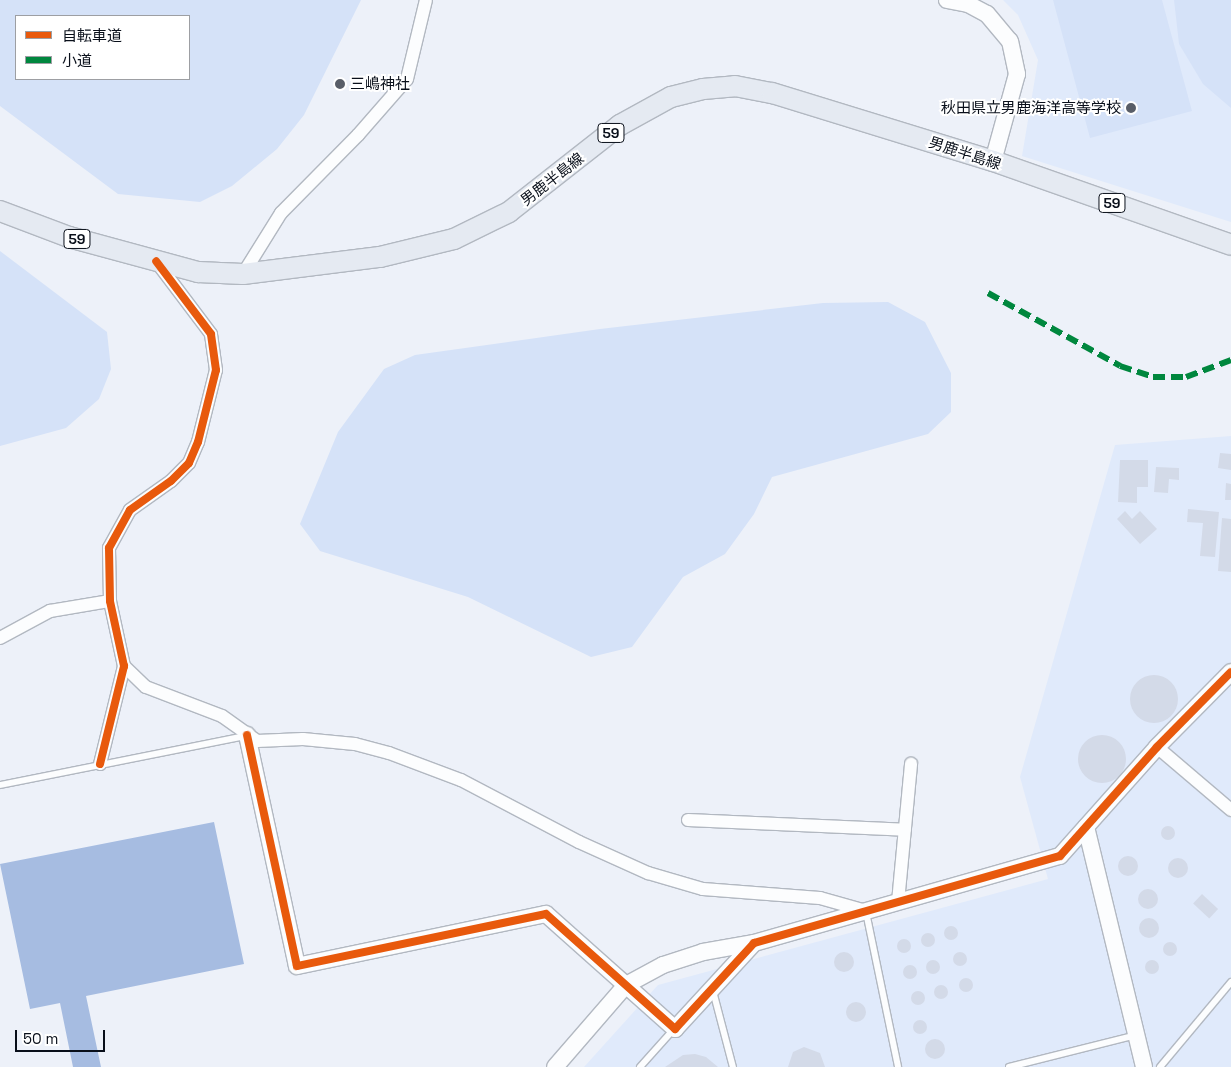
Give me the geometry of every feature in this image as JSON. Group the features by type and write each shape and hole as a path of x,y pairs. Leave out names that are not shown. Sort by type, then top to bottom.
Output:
{"main road":[{"name":"男鹿半島線","path":"0,211 69,237 198,272 243,274 380,257 454,239 509,212 641,112 671,97 703,89 735,86 772,92 993,161 1231,245"}],"street":[{"path":"243,274 281,212 358,135 407,79 426,0"},
{"path":"947,0 968,4 987,14 1010,41 1018,74 993,161"},
{"path":"100,764 124,666 110,601 109,548 115,532 130,510 171,481 189,463 198,442 216,370 211,334 156,261"},
{"path":"0,638 50,611 110,601"},
{"path":"124,666 146,688 222,716 247,736 266,742 303,739 355,744 389,753 461,780 579,842 648,873 703,889 820,898 866,911"},
{"path":"555,1067 626,985 663,964 703,952 754,943 1060,856 1157,747 1231,672"},
{"path":"247,736 297,966 546,914 675,1029 754,943"},
{"path":"1157,747 1231,810"},
{"path":"898,902 912,764"},
{"path":"688,820 905,830"},
{"path":"1086,827 1144,1067"}],"lane":[{"path":"0,785 247,736"},
{"path":"866,911 898,1067"},
{"path":"1160,1067 1231,982"},
{"path":"712,988 733,1067"},
{"path":"640,1067 675,1029"},
{"path":"1009,1067 1136,1035"}],"shaded area":[{"path":"0,0 361,0 304,115 277,149 232,186 200,202 118,194 0,106"},
{"name":"秋田県立男鹿海洋高等学校","path":"1003,0 1231,0 1231,222 1022,156 1038,60 1018,15"},
{"path":"1053,0 1162,0 1192,111 1090,138"},
{"path":"1174,0 1231,0 1231,108 1203,84 1179,44"},
{"path":"0,251 107,332 111,369 99,399 66,428 0,446"},
{"path":"888,302 925,322 951,373 951,412 928,434 772,477 754,514 725,554 683,577 632,647 591,657 468,597 320,551 300,524 338,432 384,369 415,355 600,329 823,303"},
{"path":"1231,436 1231,1067 584,1067 658,985 1048,879 1020,777 1115,445"}],"water":[{"path":"214,822 244,964 86,996 101,1067 73,1067 60,1003 30,1009 0,864"}],"building":[{"path":"1220,453 1231,454 1231,470 1218,468"},
{"path":"1120,460 1148,460 1148,487 1137,487 1137,503 1118,502"},
{"path":"1156,467 1179,468 1179,480 1169,479 1168,493 1154,492"},
{"path":"1226,483 1231,484 1231,500 1225,500"},
{"path":"1188,509 1219,512 1215,557 1200,556 1203,523 1187,522"},
{"path":"1125,511 1132,519 1140,511 1157,529 1140,544 1117,519"},
{"path":"1222,518 1231,519 1231,572 1218,571"},
{"path":"1154,675 1163,677 1171,682 1176,690 1178,699 1176,708 1171,716 1163,721 1154,723 1145,721 1137,716 1132,708 1130,699 1132,690 1137,682 1145,677"},
{"path":"1102,735 1111,737 1119,742 1124,750 1126,759 1124,768 1119,776 1111,781 1102,783 1093,781 1085,776 1080,768 1078,759 1080,750 1085,742 1093,737"},
{"path":"1165,826 1171,826 1175,833 1171,840 1165,840 1161,836 1161,830"},
{"path":"1124,856 1132,856 1138,862 1138,870 1132,876 1124,876 1118,870 1118,862"},
{"path":"1174,858 1182,858 1188,864 1188,872 1182,878 1174,878 1168,872 1168,864"},
{"path":"1144,889 1152,889 1158,895 1158,903 1152,909 1144,909 1138,903 1138,895"},
{"path":"1202,894 1218,909 1209,919 1193,904"},
{"path":"1145,918 1153,918 1159,924 1159,932 1153,938 1145,938 1139,932 1139,924"},
{"path":"948,926 954,926 958,933 954,940 948,940 944,936 944,930"},
{"path":"925,933 931,933 935,940 931,947 925,947 921,943 921,937"},
{"path":"901,939 907,939 911,946 907,953 901,953 897,949 897,943"},
{"path":"1167,942 1173,942 1177,949 1173,956 1167,956 1163,952 1163,946"},
{"path":"840,952 848,952 854,958 854,966 848,972 840,972 834,966 834,958"},
{"path":"957,952 963,952 967,959 963,966 957,966 953,962 953,956"},
{"path":"930,960 936,960 940,967 936,974 930,974 926,970 926,964"},
{"path":"1149,960 1155,960 1159,967 1155,974 1149,974 1145,970 1145,964"},
{"path":"907,965 913,965 917,972 913,979 907,979 903,975 903,969"},
{"path":"963,978 969,978 973,985 969,992 963,992 959,988 959,982"},
{"path":"938,985 944,985 948,992 944,999 938,999 934,995 934,989"},
{"path":"915,991 921,991 925,998 921,1005 915,1005 911,1001 911,995"},
{"path":"852,1002 860,1002 866,1008 866,1016 860,1022 852,1022 846,1016 846,1008"},
{"path":"917,1020 923,1020 927,1027 923,1034 917,1034 913,1030 913,1024"},
{"path":"931,1039 939,1039 945,1045 945,1053 939,1059 931,1059 925,1053 925,1045"},
{"path":"804,1047 820,1053 825,1067 788,1067 793,1052"},
{"path":"695,1054 706,1057 718,1067 665,1067 683,1055"}],"marked path":[{"path":"988,293 1120,366 1153,377 1186,377 1231,360"}],"cycle path":[{"path":"100,764 124,666 110,601 109,548 130,510 171,481 189,463 198,442 216,370 211,334 156,261"},
{"path":"247,735 297,966 546,914 675,1029 754,943 1060,856 1157,747 1231,672"}],"place":[{"name":"三嶋神社","path":"340,84"},
{"name":"秋田県立男鹿海洋高等学校","path":"1131,108"}]}
